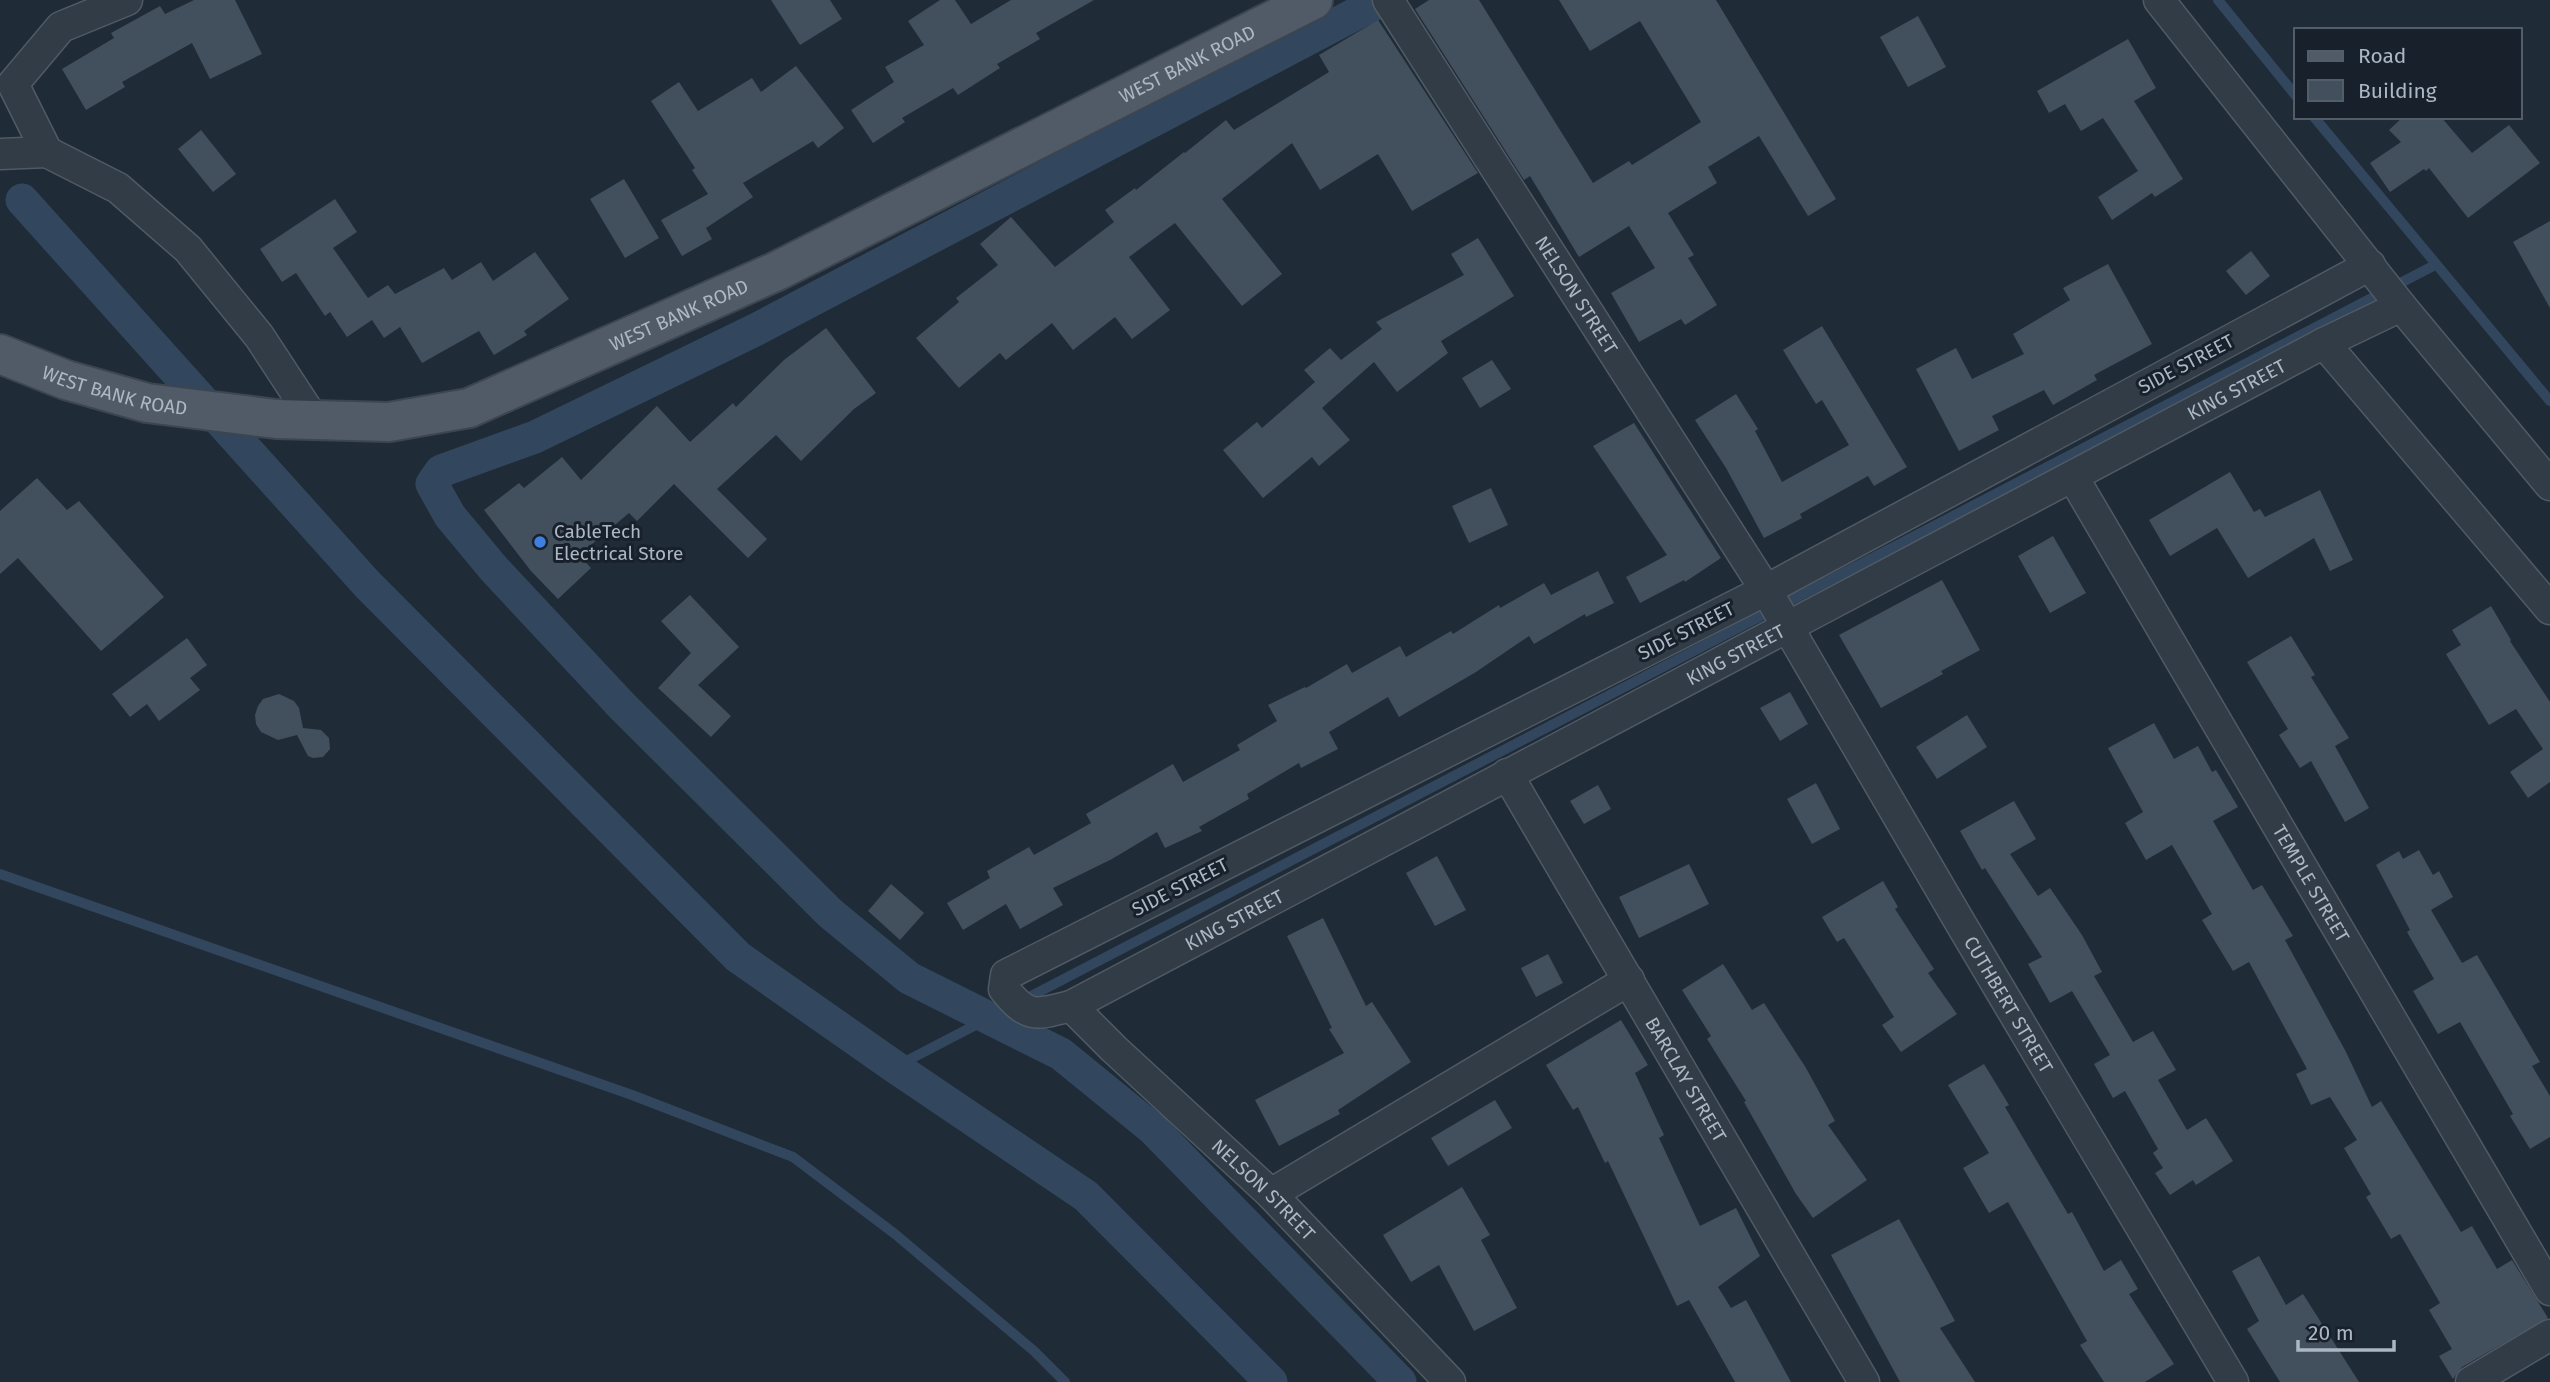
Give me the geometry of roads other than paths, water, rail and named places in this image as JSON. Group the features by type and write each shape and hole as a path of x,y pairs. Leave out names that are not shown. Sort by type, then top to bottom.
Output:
{"main road":[{"name":"WEST BANK ROAD","path":"0,354 66,380 147,403 276,419 389,422 469,408 778,271 1313,0"}],"street":[{"path":"47,152 13,84 61,27 127,0"},
{"name":"NELSON STREET","path":"1388,0 1785,624"},
{"path":"2159,0 2401,306 2550,485"},
{"path":"0,154 47,152 118,188 188,249 259,337 314,420"},
{"name":"SIDE STREET","path":"1011,997 1006,975 1767,592 2370,265"},
{"name":"KING STREET","path":"1011,997 1037,1014 1071,1006 1785,624 2073,477 2324,343 2401,306"},
{"path":"2324,343 2550,609"},
{"name":"TEMPLE STREET","path":"2073,477 2550,1290"},
{"name":"CUTHBERT STREET","path":"1785,624 2233,1382"},
{"name":"BARCLAY STREET","path":"1507,774 1864,1382"},
{"path":"1271,1194 1629,980"},
{"name":"NELSON STREET","path":"1071,1006 1271,1194 1450,1382"},
{"path":"2472,1382 2550,1335"}],"waterway":[{"path":"1382,0 759,328 535,437 441,471 432,484 450,516 494,569 623,707 830,913 909,978 1061,1054 1153,1129 1400,1382"},
{"path":"2218,0 2294,94"},
{"path":"2316,119 2550,401"},
{"path":"22,200 367,584 738,957 1086,1196 1271,1382"},
{"path":"895,1067 2435,265"},
{"path":"0,874 632,1095 793,1157 895,1234 1034,1351 1065,1382"}],"place":[{"name":"CableTech Electrical Store","path":"540,542"}]}
